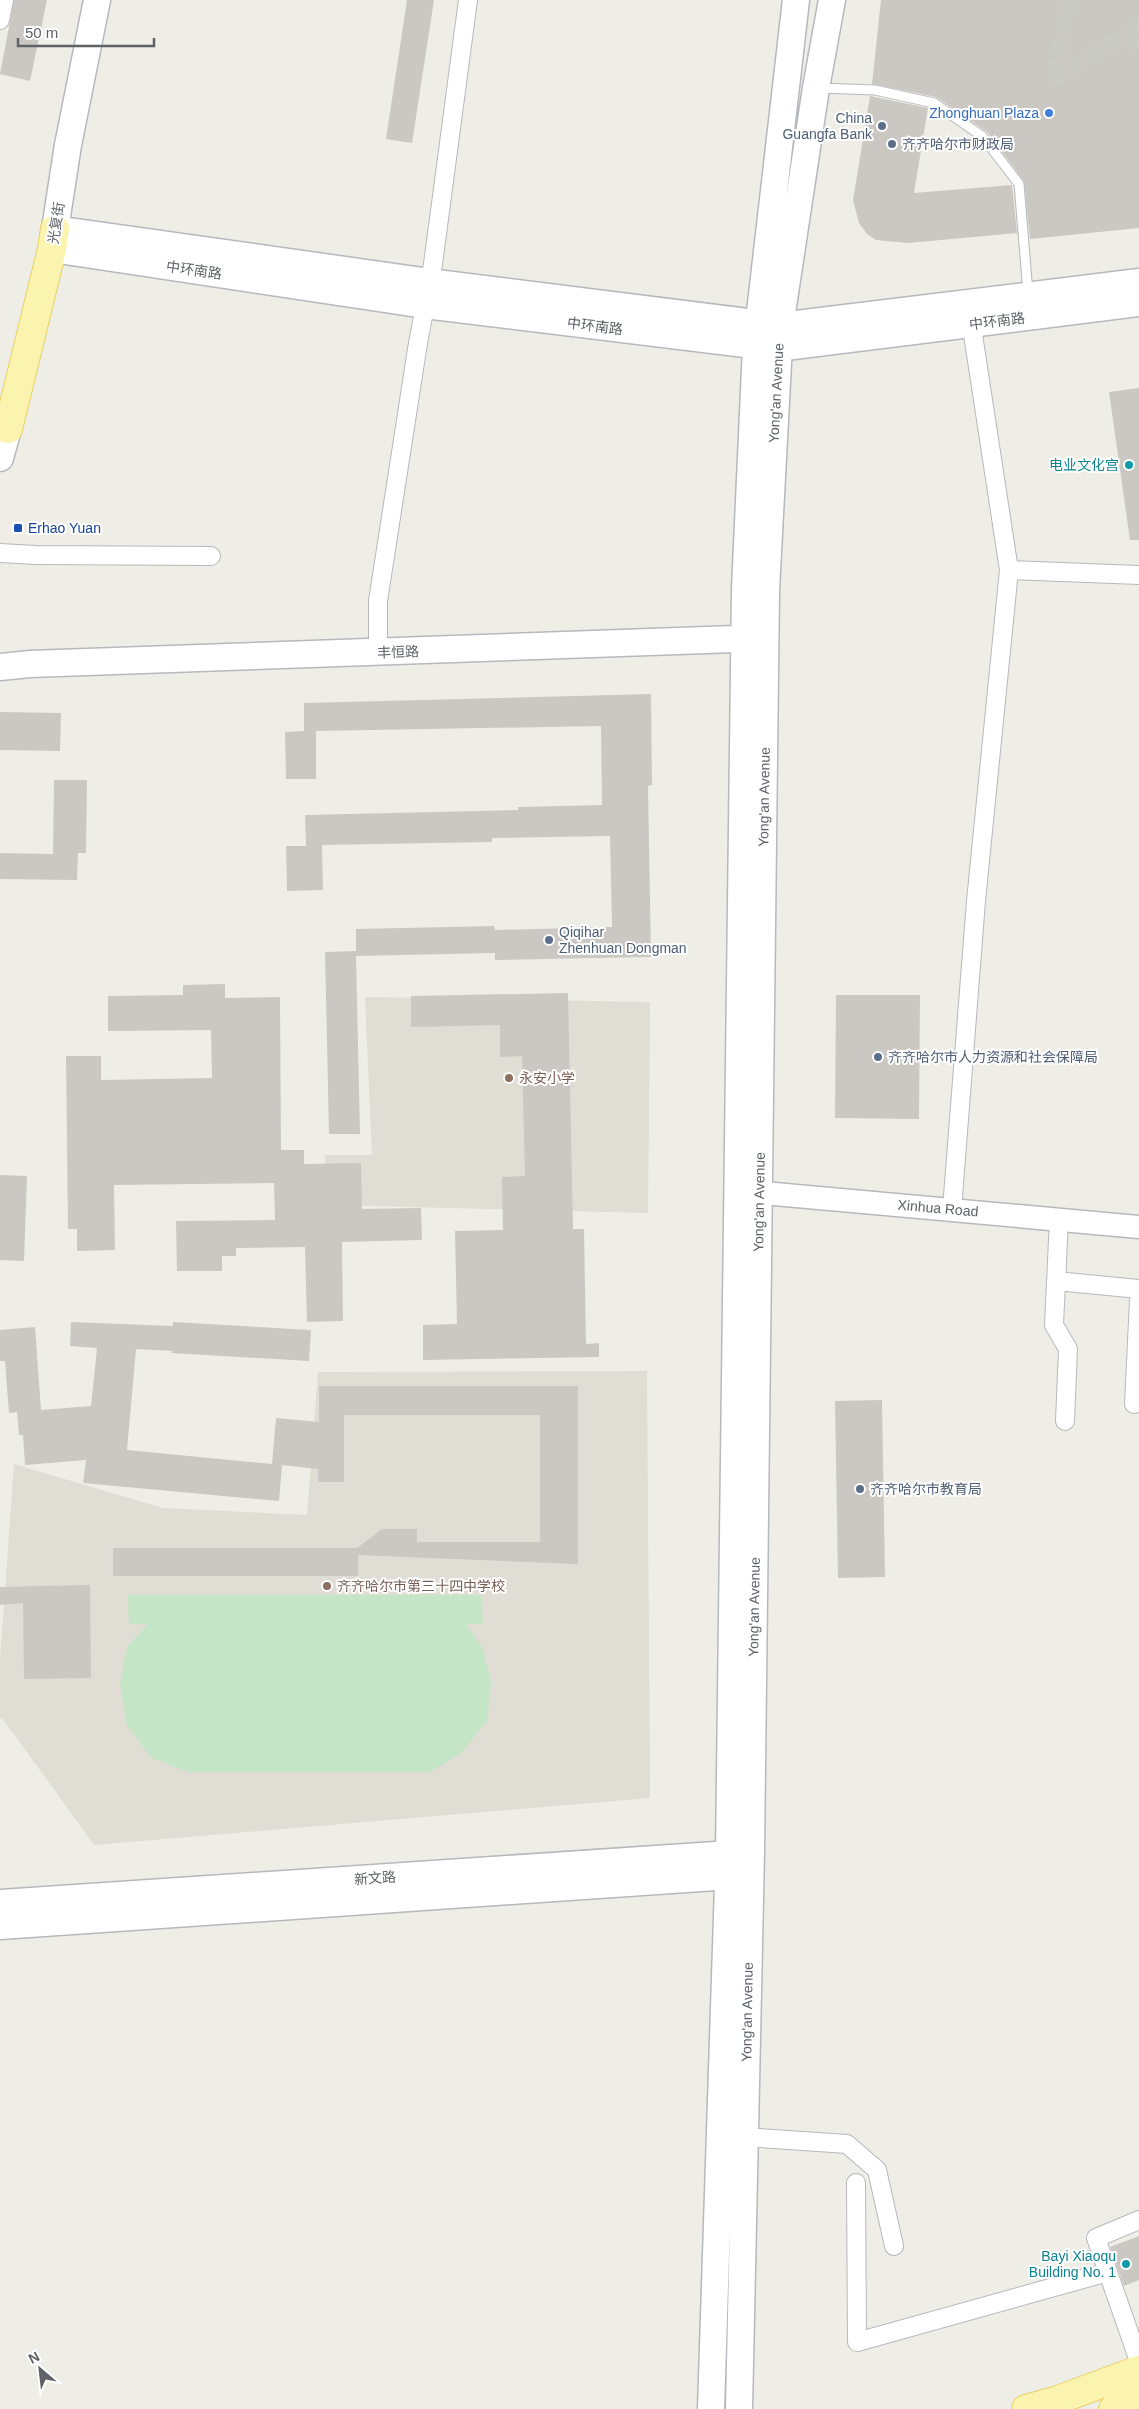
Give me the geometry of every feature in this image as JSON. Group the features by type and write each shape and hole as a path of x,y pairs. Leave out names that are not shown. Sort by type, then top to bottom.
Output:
{"main road":[{"name":"光复街","path":"4,435 53,239 68,145 97,0"},
{"name":"Yong'an Avenue","path":"740,2409 745,2137 739,1864 755,638 768,336 796,0"},
{"name":"Yong'an Avenue","path":"768,336 832,0"},
{"name":"中环南路","path":"53,239 427,293 768,336 970,314 1139,303"},
{"name":"中环南路","path":"970,314 1028,296 1139,282"},
{"path":"0,458 4,435"},
{"name":"丰恒路","path":"30,664 755,638"},
{"path":"0,656 30,664"},
{"path":"0,667 30,664"},
{"name":"Yong'an Avenue","path":"711,2409 739,1864"},
{"name":"新文路","path":"0,1903 739,1864"},
{"name":"新文路","path":"0,1926 739,1864"},
{"path":"1026,2409 1055,2401 1139,2370"},
{"path":"1113,2409 1139,2399"}],"street":[{"path":"0,20 4,0"},
{"path":"378,653 378,601 427,293 468,0"},
{"path":"952,1209 976,901 1009,570 970,314"},
{"path":"0,553 211,556"},
{"path":"1009,570 1139,576"},
{"name":"Xinhua Road","path":"748,1191 1139,1227"},
{"path":"1059,1219 1054,1324 1068,1349 1065,1421"},
{"path":"1056,1281 1139,1289"},
{"path":"1139,1300 1134,1404 1139,1402"},
{"path":"745,2137 847,2144 877,2170 894,2246"},
{"path":"856,2183 857,2342 1108,2272"},
{"path":"1139,2220 1096,2238 1139,2361"}],"lane":[{"path":"816,88 875,90 934,103 982,136 1019,184 1028,296"}],"shaded area":[{"name":"永安小学","path":"365,997 650,1002 648,1213 325,1205 325,1155 372,1155"},
{"name":"齐齐哈尔市第三十四中学校","path":"647,1371 650,1798 94,1845 3,1719 0,1718 0,1660 14,1464 163,1508 307,1515 318,1372"}],"green space":[{"path":"128,1595 481,1595 483,1624 466,1624 482,1647 491,1681 487,1721 461,1753 430,1772 188,1772 152,1758 127,1726 120,1684 127,1647 148,1624 129,1624"}],"building":[{"path":"14,0 47,0 30,81 0,74"},
{"path":"407,0 434,0 412,143 386,139"},
{"name":"Zhonghuan Plaza","path":"881,0 1139,0 1139,228 1030,239 1024,181 987,132 936,97 872,84"},
{"name":"齐齐哈尔市财政局","path":"870,96 928,108 914,193 1012,185 1017,233 908,243 876,240 867,234 859,223 853,200"},
{"name":"电业文化宫","path":"1139,388 1139,540 1130,540 1109,392"},
{"path":"651,694 652,785 648,786 651,957 495,960 495,953 356,956 360,1134 329,1134 325,952 356,951 356,929 494,926 495,930 612,927 610,836 492,838 492,842 322,845 323,890 287,891 286,846 306,846 305,815 518,810 518,807 602,805 601,726 316,731 316,779 286,779 285,732 304,731 304,703"},
{"path":"0,712 61,713 60,751 0,750"},
{"path":"54,780 87,780 86,853 78,853 77,880 0,879 0,853 53,854"},
{"path":"225,984 225,998 280,997 281,1150 304,1150 304,1164 361,1163 362,1209 421,1208 422,1240 342,1242 343,1321 307,1322 305,1247 236,1248 236,1256 222,1256 222,1271 177,1271 176,1221 275,1220 274,1183 114,1185 115,1250 77,1251 77,1229 68,1229 66,1056 101,1056 101,1080 212,1078 211,1030 108,1031 108,996 183,995 183,985"},
{"path":"568,993 573,1229 584,1229 586,1344 599,1343 599,1357 423,1360 423,1325 457,1324 455,1231 503,1230 502,1177 525,1176 522,1056 500,1057 500,1025 411,1027 411,996"},
{"name":"齐齐哈尔市人力资源和社会保障局","path":"836,995 920,995 919,1119 835,1118"},
{"path":"0,1175 27,1176 24,1261 0,1260"},
{"path":"71,1322 173,1326 173,1322 311,1330 309,1361 171,1353 172,1351 136,1349 127,1450 282,1465 279,1501 83,1483 86,1460 25,1465 23,1435 19,1435 17,1412 9,1413 5,1361 0,1361 0,1330 35,1327 41,1410 91,1406 97,1348 70,1346"},
{"path":"319,1386 578,1386 578,1564 358,1555 358,1576 113,1576 113,1548 357,1548 382,1529 417,1529 417,1542 540,1542 540,1415 344,1415 344,1482 318,1482 318,1469 272,1464 276,1418 319,1422"},
{"name":"齐齐哈尔市教育局","path":"882,1400 885,1577 838,1578 835,1401"},
{"path":"90,1585 91,1678 24,1679 23,1603 0,1605 0,1587"},
{"name":"Bayi Xiaoqu Building No. 1","path":"1139,2236 1139,2280 1124,2286 1110,2247"}],"tunnel":[{"path":"1072,0 1064,21 1053,81 1125,34"},
{"path":"1139,24 1125,34 1139,51"}],"place":[{"name":"Zhonghuan Plaza","path":"1049,113"},
{"name":"China Guangfa Bank","path":"882,126"},
{"name":"齐齐哈尔市财政局","path":"892,144"},
{"name":"电业文化宫","path":"1129,465"},
{"name":"Erhao Yuan","path":"18,528"},
{"name":"Qiqihar Zhenhuan Dongman","path":"549,940"},
{"name":"齐齐哈尔市人力资源和社会保障局","path":"878,1057"},
{"name":"永安小学","path":"509,1078"},
{"name":"齐齐哈尔市教育局","path":"860,1489"},
{"name":"齐齐哈尔市第三十四中学校","path":"327,1586"},
{"name":"Bayi Xiaoqu Building No. 1","path":"1126,2264"}]}
